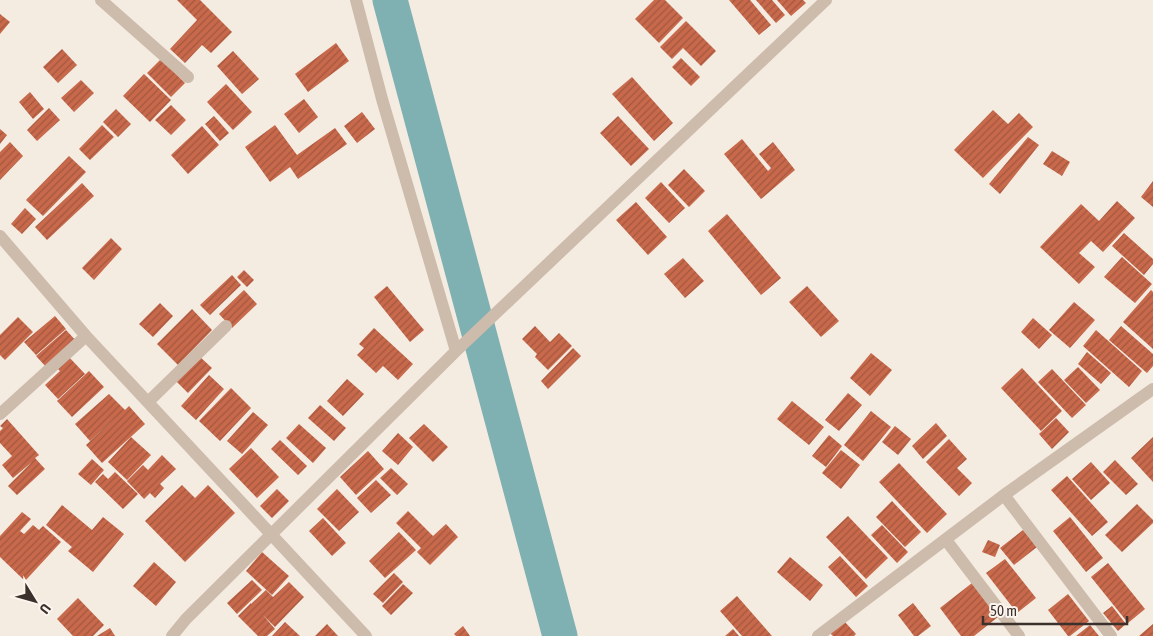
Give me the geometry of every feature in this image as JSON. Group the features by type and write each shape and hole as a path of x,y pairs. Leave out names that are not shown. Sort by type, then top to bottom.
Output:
{"street":[{"path":"101,0 188,77"},
{"path":"356,0 382,99 458,349"},
{"path":"173,636 186,619 458,349 826,0"},
{"path":"0,236 86,336 366,636"},
{"path":"148,402 226,326"},
{"path":"0,414 86,336"},
{"path":"818,636 1004,495 1151,394"},
{"path":"1004,495 1111,636"},
{"path":"946,540 1019,636"}],"building":[{"path":"177,0 200,0 232,32 211,53 202,45 185,63 170,49 197,20"},
{"path":"654,0 665,0 683,18 659,43 635,19"},
{"path":"729,0 750,0 771,25 759,35"},
{"path":"756,0 772,0 785,15 776,23"},
{"path":"777,0 803,0 806,3 791,16"},
{"path":"0,14 10,22 0,34"},
{"path":"686,21 716,51 701,66 683,48 672,59 660,47"},
{"path":"336,43 349,61 308,92 295,74"},
{"path":"62,49 77,65 58,83 43,67"},
{"path":"233,51 259,79 242,94 217,66"},
{"path":"681,58 700,77 691,86 672,67"},
{"path":"161,59 185,83 171,97 147,73"},
{"path":"144,74 171,100 150,122 123,96"},
{"path":"632,77 673,123 654,141 612,94"},
{"path":"81,80 94,93 74,112 61,98"},
{"path":"226,84 252,112 233,130 207,102"},
{"path":"30,92 44,109 33,119 19,102"},
{"path":"304,99 318,117 299,133 284,114"},
{"path":"171,105 186,120 171,135 155,120"},
{"path":"49,108 60,120 37,141 27,130"},
{"path":"116,109 131,124 118,137 103,122"},
{"path":"993,110 1008,124 1019,113 1033,127 983,178 954,150"},
{"path":"362,112 375,129 357,143 344,126"},
{"path":"214,116 229,133 220,141 205,124"},
{"path":"618,116 649,149 631,166 600,133"},
{"path":"102,125 114,137 90,160 79,149"},
{"path":"275,125 297,155 335,128 347,144 298,179 290,167 270,182 245,147"},
{"path":"202,126 219,145 188,174 171,155"},
{"path":"0,129 7,135 0,144"},
{"path":"1028,137 1039,145 1000,194 989,184"},
{"path":"742,139 768,171 771,168 759,154 773,142 795,170 761,199 724,154"},
{"path":"10,142 23,156 0,180 0,152"},
{"path":"1052,151 1070,162 1062,176 1043,164"},
{"path":"69,156 86,172 43,216 26,200"},
{"path":"684,169 705,191 689,207 668,185"},
{"path":"1153,181 1153,207 1141,197"},
{"path":"661,182 685,208 669,223 645,198"},
{"path":"82,183 94,196 47,240 35,227"},
{"path":"1117,201 1135,218 1103,252 1091,241 1079,253 1095,267 1079,284 1040,247 1081,204 1099,221"},
{"path":"636,202 667,237 648,255 616,220"},
{"path":"25,208 36,219 22,234 11,224"},
{"path":"727,214 781,278 761,295 708,231"},
{"path":"1124,233 1153,259 1153,264 1144,275 1112,246"},
{"path":"111,238 122,249 94,280 82,268"},
{"path":"1122,257 1152,284 1135,303 1104,277"},
{"path":"683,258 704,281 685,298 664,274"},
{"path":"244,270 254,280 247,287 237,277"},
{"path":"232,275 241,285 210,315 200,305"},
{"path":"387,286 424,330 410,342 374,297"},
{"path":"807,286 839,321 821,337 789,302"},
{"path":"244,290 257,304 232,328 219,314"},
{"path":"1151,290 1153,292 1153,349 1123,322"},
{"path":"1074,302 1095,320 1070,348 1049,330"},
{"path":"160,303 173,316 153,337 139,324"},
{"path":"192,309 212,330 178,365 157,344"},
{"path":"55,316 66,329 36,355 24,342"},
{"path":"18,317 33,332 5,360 0,355 0,335"},
{"path":"1033,318 1052,335 1039,349 1021,332"},
{"path":"535,326 550,342 559,333 572,346 548,370 535,357 537,354 522,339"},
{"path":"1121,326 1153,354 1153,366 1147,373 1109,340"},
{"path":"374,328 413,364 398,380 383,366 376,373 357,355 364,348 359,344"},
{"path":"66,330 78,343 48,369 36,356"},
{"path":"1096,330 1142,371 1129,387 1083,346"},
{"path":"573,348 581,356 548,389 541,381"},
{"path":"1087,352 1111,373 1101,384 1078,364"},
{"path":"871,353 892,370 870,396 850,378"},
{"path":"68,356 85,374 58,399 45,385 60,371 56,367"},
{"path":"199,356 212,368 188,393 176,381"},
{"path":"1078,367 1100,390 1086,403 1064,380"},
{"path":"1022,368 1062,411 1041,431 1001,388"},
{"path":"1052,369 1086,405 1072,418 1038,382"},
{"path":"89,371 104,387 72,417 57,401"},
{"path":"209,375 224,389 196,420 181,406"},
{"path":"347,379 364,394 343,416 327,401"},
{"path":"231,388 251,408 220,441 199,421"},
{"path":"848,393 862,405 839,431 825,420"},
{"path":"109,394 125,410 129,406 145,424 102,463 86,445 120,414 90,441 75,424"},
{"path":"792,401 824,427 809,445 777,419"},
{"path":"320,405 346,428 334,441 308,418"},
{"path":"871,411 891,427 863,461 844,445"},
{"path":"253,412 268,425 242,454 227,441"},
{"path":"1056,418 1069,432 1052,449 1039,434"},
{"path":"7,419 39,455 35,458 45,469 17,495 8,486 32,462 13,478 2,465 12,456 0,443 0,431 3,428 0,426"},
{"path":"936,423 947,436 923,459 912,446"},
{"path":"299,424 326,448 313,463 286,438"},
{"path":"424,424 448,447 433,462 409,438"},
{"path":"895,426 911,439 898,455 882,442"},
{"path":"398,433 413,447 398,465 382,451"},
{"path":"829,435 842,446 826,467 812,456"},
{"path":"131,437 151,455 127,480 108,462"},
{"path":"1153,437 1153,482 1131,458"},
{"path":"949,439 967,459 957,468 972,483 959,496 926,462"},
{"path":"280,440 307,466 298,475 271,449"},
{"path":"251,448 279,477 257,498 229,469"},
{"path":"841,450 860,465 841,489 822,473"},
{"path":"368,451 384,469 356,495 340,477"},
{"path":"162,455 176,469 160,484 164,488 155,498 150,493 144,499 127,481 143,465 148,470"},
{"path":"92,459 104,470 91,485 78,474"},
{"path":"1115,460 1138,484 1126,495 1103,472"},
{"path":"1091,462 1110,483 1091,500 1072,479"},
{"path":"899,463 947,514 927,533 879,482"},
{"path":"391,468 408,484 397,495 380,478"},
{"path":"115,472 138,494 123,509 95,482 103,474 108,479"},
{"path":"1067,476 1108,522 1092,536 1051,490"},
{"path":"376,480 391,495 371,513 357,498"},
{"path":"182,485 195,498 208,485 235,513 185,562 145,521"},
{"path":"277,489 289,501 272,518 260,506"},
{"path":"337,489 359,512 339,531 317,509"},
{"path":"892,501 921,532 905,547 876,517"},
{"path":"1137,504 1153,520 1153,523 1122,552 1105,535"},
{"path":"62,505 92,530 103,517 124,534 93,572 68,551 72,547 46,525"},
{"path":"408,511 433,536 446,524 458,537 430,565 417,552 421,548 396,523"},
{"path":"22,512 31,519 20,531 24,534 33,525 39,530 43,526 61,542 25,581 0,557 0,536"},
{"path":"848,516 888,558 866,579 826,537"},
{"path":"1070,517 1103,558 1086,572 1053,531"},
{"path":"323,518 346,543 332,556 309,531"},
{"path":"882,525 908,552 897,563 871,535"},
{"path":"1023,530 1037,547 1014,565 1000,548"},
{"path":"399,532 416,550 385,578 369,561"},
{"path":"988,540 1000,545 995,557 982,552"},
{"path":"262,552 289,576 272,595 246,571"},
{"path":"840,556 868,586 856,597 828,567"},
{"path":"790,557 823,585 810,601 777,572"},
{"path":"1005,559 1036,598 1017,613 986,573"},
{"path":"154,562 176,582 156,606 133,586"},
{"path":"1108,563 1145,609 1128,623 1091,577"},
{"path":"394,573 403,582 383,603 373,594"},
{"path":"252,580 262,590 237,614 227,603"},
{"path":"289,582 304,597 275,627 263,615 275,629 267,636 258,636 238,616 266,590 273,597"},
{"path":"972,583 998,617 974,636 961,636 940,608"},
{"path":"403,584 413,593 391,615 382,606"},
{"path":"1068,594 1089,621 1070,636 1068,636 1048,610"},
{"path":"737,596 772,636 742,636 720,611"},
{"path":"78,598 104,625 93,636 73,636 57,619"},
{"path":"913,603 931,626 918,636 914,636 898,615"},
{"path":"1112,606 1126,624 1118,631 1103,613"},
{"path":"844,621 856,634 854,636 833,636 830,633"},
{"path":"285,622 300,636 272,636"},
{"path":"327,624 338,636 315,636"},
{"path":"1153,624 1153,636 1139,636"},
{"path":"1090,625 1099,636 1076,636"},
{"path":"463,626 470,636 456,636 454,634"},
{"path":"110,628 115,636 97,636"},
{"path":"733,629 739,636 725,636"}],"waterway":[{"path":"390,0 560,636"}]}
